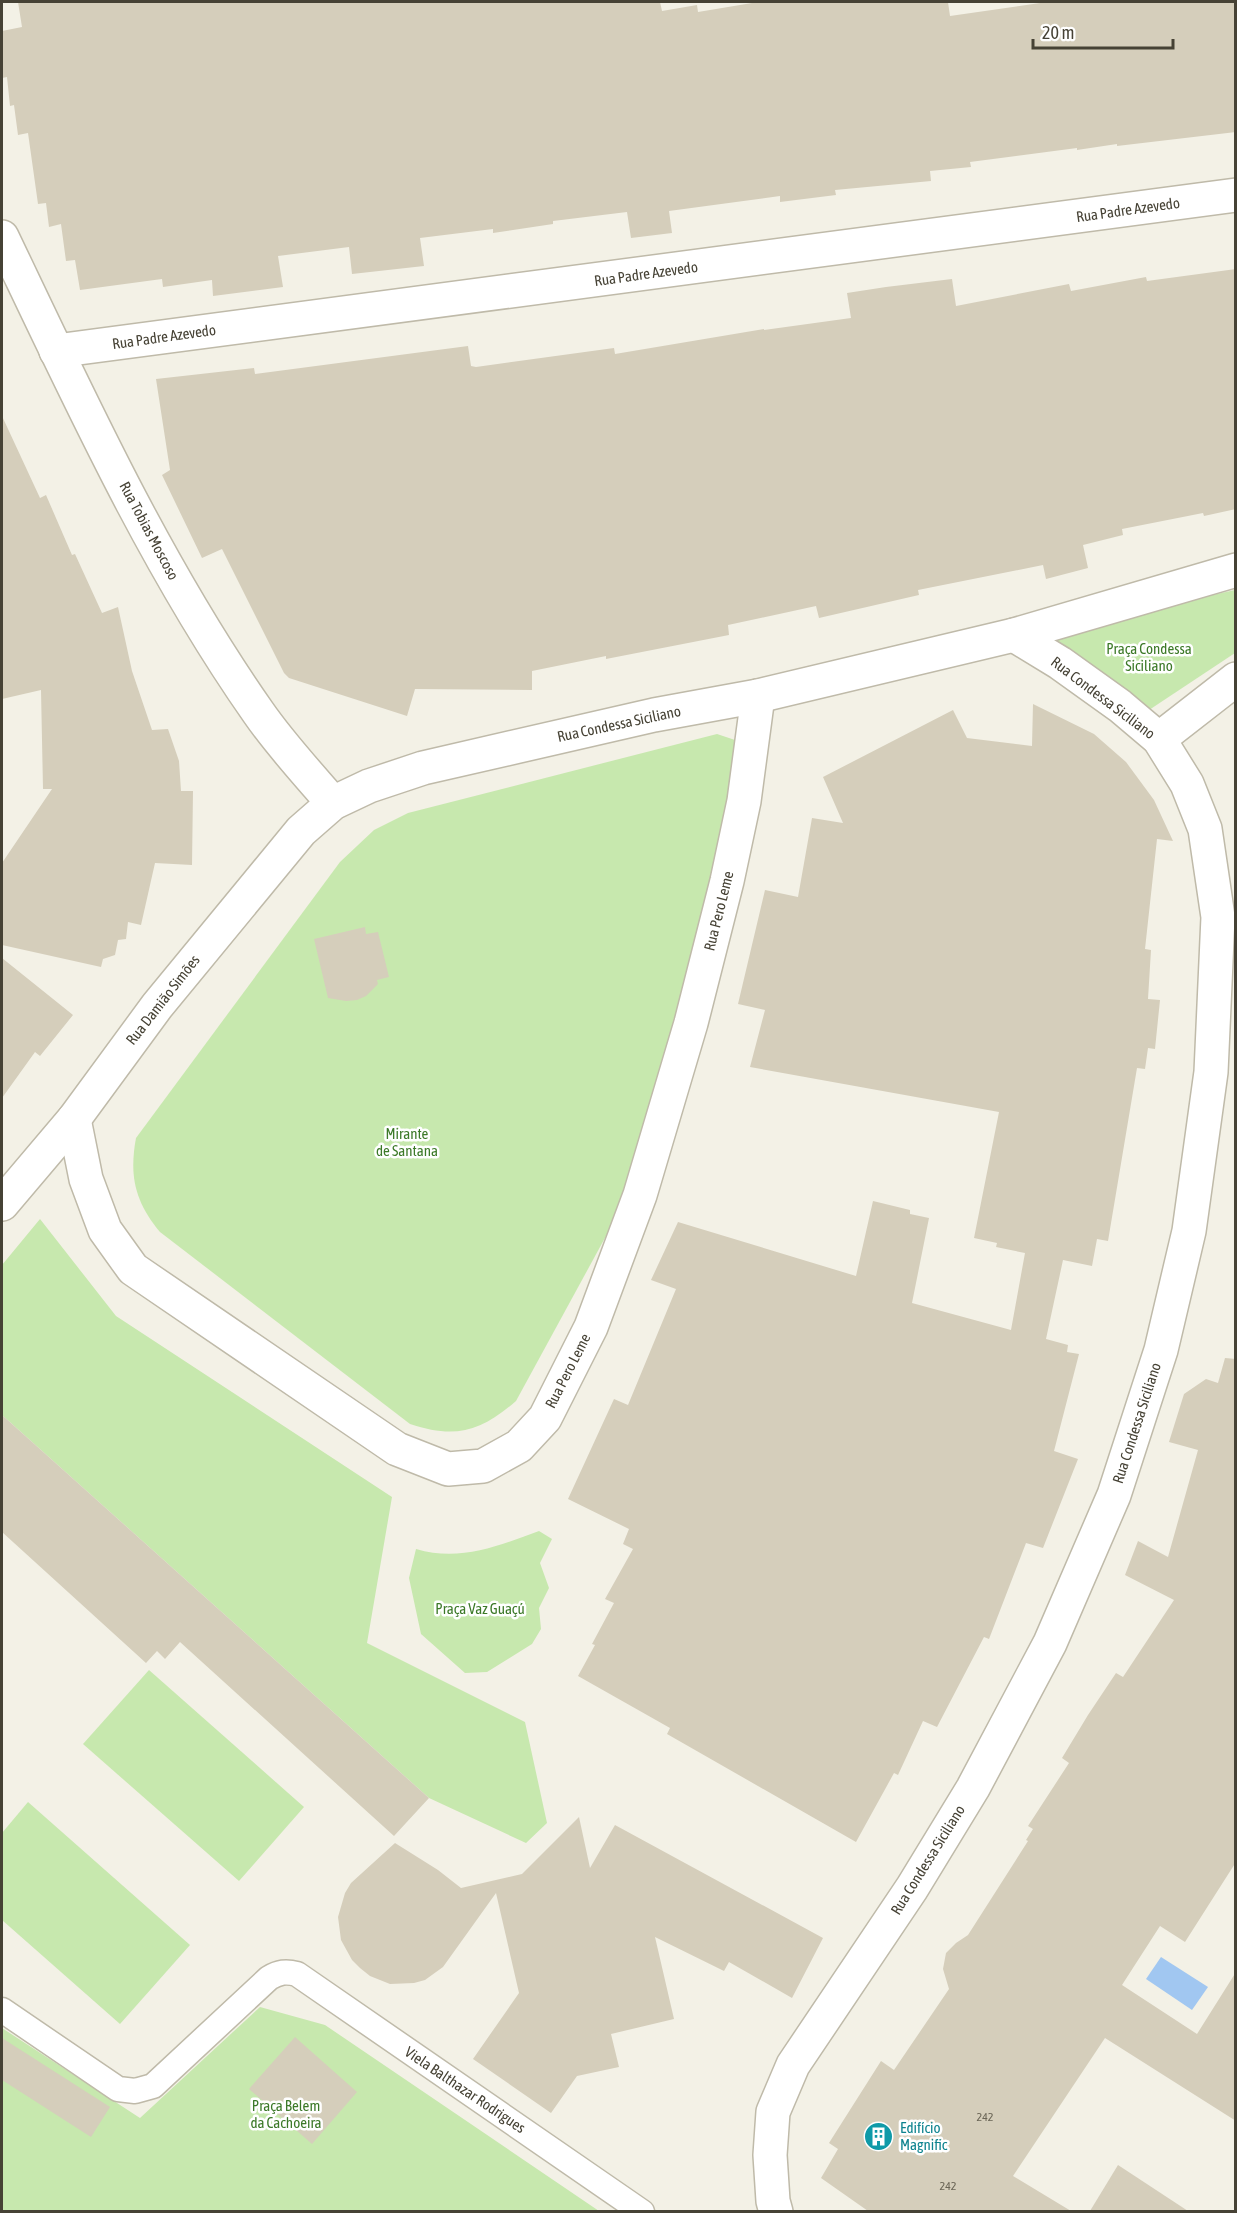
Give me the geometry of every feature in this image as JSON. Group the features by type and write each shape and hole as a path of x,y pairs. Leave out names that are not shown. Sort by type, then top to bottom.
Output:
{"street":[{"name":"Rua Padre Azevedo","path":"56,351 1236,195"},
{"name":"Rua Tobias Moscoso","path":"2,237 56,351 166,566 258,713 333,803"},
{"name":"Rua Condessa Siciliano","path":"333,803 369,786 423,768 654,715 758,696 1014,635 1236,570"},
{"name":"Rua Condessa Siciliano","path":"776,2211 773,2201 770,2155 773,2112 793,2065 912,1888 973,1788 1050,1643 1114,1495 1161,1350 1189,1231 1211,1072 1218,917 1205,829 1187,784 1159,739 1120,706 1060,663 1014,635"},
{"path":"1159,739 1236,679"},
{"name":"Rua Pero Leme","path":"74,1119 86,1179 105,1230 133,1269 398,1449 448,1469 483,1466 519,1446 544,1418 591,1327 640,1195 691,1023 727,881 744,801 758,696"},
{"name":"Rua Damião Simões","path":"2,1204 74,1119 157,1006 301,831 333,803"}],"lane":[{"name":"Viela Balthazar Rodrigues","path":"2,2010 118,2088 135,2091 153,2086 214,2031 258,1986 277,1973 297,1974 642,2211"}],"green space":[{"name":"Praça Condessa Siciliano","path":"1235,590 1235,653 1146,712 1048,642 1181,602"},
{"name":"Mirante de Santana","path":"717,734 735,740 740,753 731,803 630,1192 516,1401 491,1420 466,1430 440,1431 410,1424 160,1232 145,1210 136,1188 133,1164 136,1138 340,862 374,830 408,813"},
{"path":"40,1219 116,1316 392,1497 367,1643 525,1722 547,1823 526,1843 429,1798 2,1415 2,1265"},
{"name":"Praça Vaz Guaçú","path":"539,1531 552,1539 540,1563 549,1588 539,1608 541,1629 532,1644 487,1672 465,1673 421,1634 409,1578 416,1549 432,1553 463,1553 494,1547"},
{"path":"149,1670 304,1807 239,1881 83,1744"},
{"path":"28,1802 190,1945 120,2024 2,1920 2,1833"},
{"name":"Praça Belem da Cachoeira","path":"260,2007 325,2025 599,2211 2,2211 2,2028 140,2118"}],"water":[{"path":"1161,1957 1208,1987 1192,2010 1146,1979"}],"building":[{"path":"18,2 660,2 662,11 697,5 698,12 758,2 948,2 950,16 1047,2 1236,2 1236,132 1117,146 1117,144 1077,150 1077,148 970,162 971,167 930,171 931,181 835,190 836,195 780,202 780,196 669,211 672,233 631,238 627,212 553,221 553,224 493,233 493,229 420,238 424,266 352,274 349,247 278,256 283,287 213,296 212,280 163,287 162,279 80,290 75,260 66,261 61,224 49,227 46,203 38,204 28,133 18,135 14,105 10,106 7,77 2,78 2,31 22,27"},
{"path":"1236,269 1236,509 1122,529 1123,535 1083,545 1088,568 1046,579 1043,565 918,590 919,595 819,618 816,606 728,625 729,635 532,671 532,690 415,689 407,716 289,678 284,673 222,549 202,558 162,475 170,470 156,379 254,368 255,374 468,346 471,366 476,367 614,348 615,354 764,329 851,318 847,293 886,287 952,279 956,306 1069,284 1071,291 1146,277 1147,281"},
{"path":"2,416 40,498 46,495 72,555 75,554 102,613 118,607 132,671 152,730 168,729 179,761 181,791 193,791 192,865 155,863 141,925 128,922 126,939 118,940 115,955 103,959 101,967 2,945 2,863 52,789 43,789 41,690 2,699"},
{"path":"1033,704 1094,734 1126,762 1154,800 1173,841 1157,839 1145,949 1151,950 1148,999 1160,1000 1155,1049 1148,1048 1145,1069 1137,1068 1108,1241 1097,1239 1092,1266 1063,1260 1046,1339 1068,1345 1067,1352 1079,1354 1054,1451 1078,1459 1043,1548 1026,1543 989,1639 984,1637 937,1727 923,1721 898,1775 894,1773 856,1842 667,1734 670,1728 578,1676 614,1603 605,1599 633,1549 623,1544 629,1529 568,1499 614,1399 628,1405 676,1289 651,1280 678,1222 856,1276 873,1201 910,1210 910,1214 929,1218 912,1303 1011,1330 1025,1253 996,1247 997,1243 974,1238 999,1112 750,1067 765,1010 738,1004 765,890 798,897 812,818 843,823 823,777 953,710 967,738 1032,746"},
{"path":"365,927 366,934 378,932 389,977 377,980 378,984 366,996 357,1000 328,998 314,939"},
{"path":"2,958 73,1015 40,1056 35,1052 2,1098"},
{"path":"1225,1358 1236,1359 1236,1862 1185,1942 1160,1926 1122,1985 1197,2034 1236,1972 1236,2121 1105,2038 1013,2176 1071,2211 868,2211 821,2178 838,2149 829,2143 881,2061 894,2070 949,1989 943,1969 946,1953 968,1935 1028,1841 1026,1840 1033,1829 1028,1826 1069,1763 1062,1758 1088,1715 1116,1673 1123,1677 1174,1600 1125,1575 1138,1541 1168,1557 1198,1450 1169,1442 1184,1394 1206,1379 1218,1383"},
{"path":"2,1415 429,1798 394,1836 180,1642 165,1659 157,1651 146,1663 2,1532"},
{"path":"579,1817 590,1868 615,1825 823,1938 792,1998 729,1962 724,1971 655,1937 674,2019 611,2034 619,2067 577,2076 551,2113 473,2059 519,1993 496,1893 443,1967 425,1980 414,1983 390,1984 370,1976 360,1968 352,1960 341,1940 338,1917 345,1893 351,1883 395,1843 438,1870 461,1888 522,1874"},
{"path":"295,2037 357,2092 312,2144 249,2089"},
{"path":"2,2038 110,2107 91,2137 2,2080"},
{"path":"1118,2165 1188,2211 1090,2211"}],"place":[{"name":"Edifício Magnific","path":"879,2137"}]}
